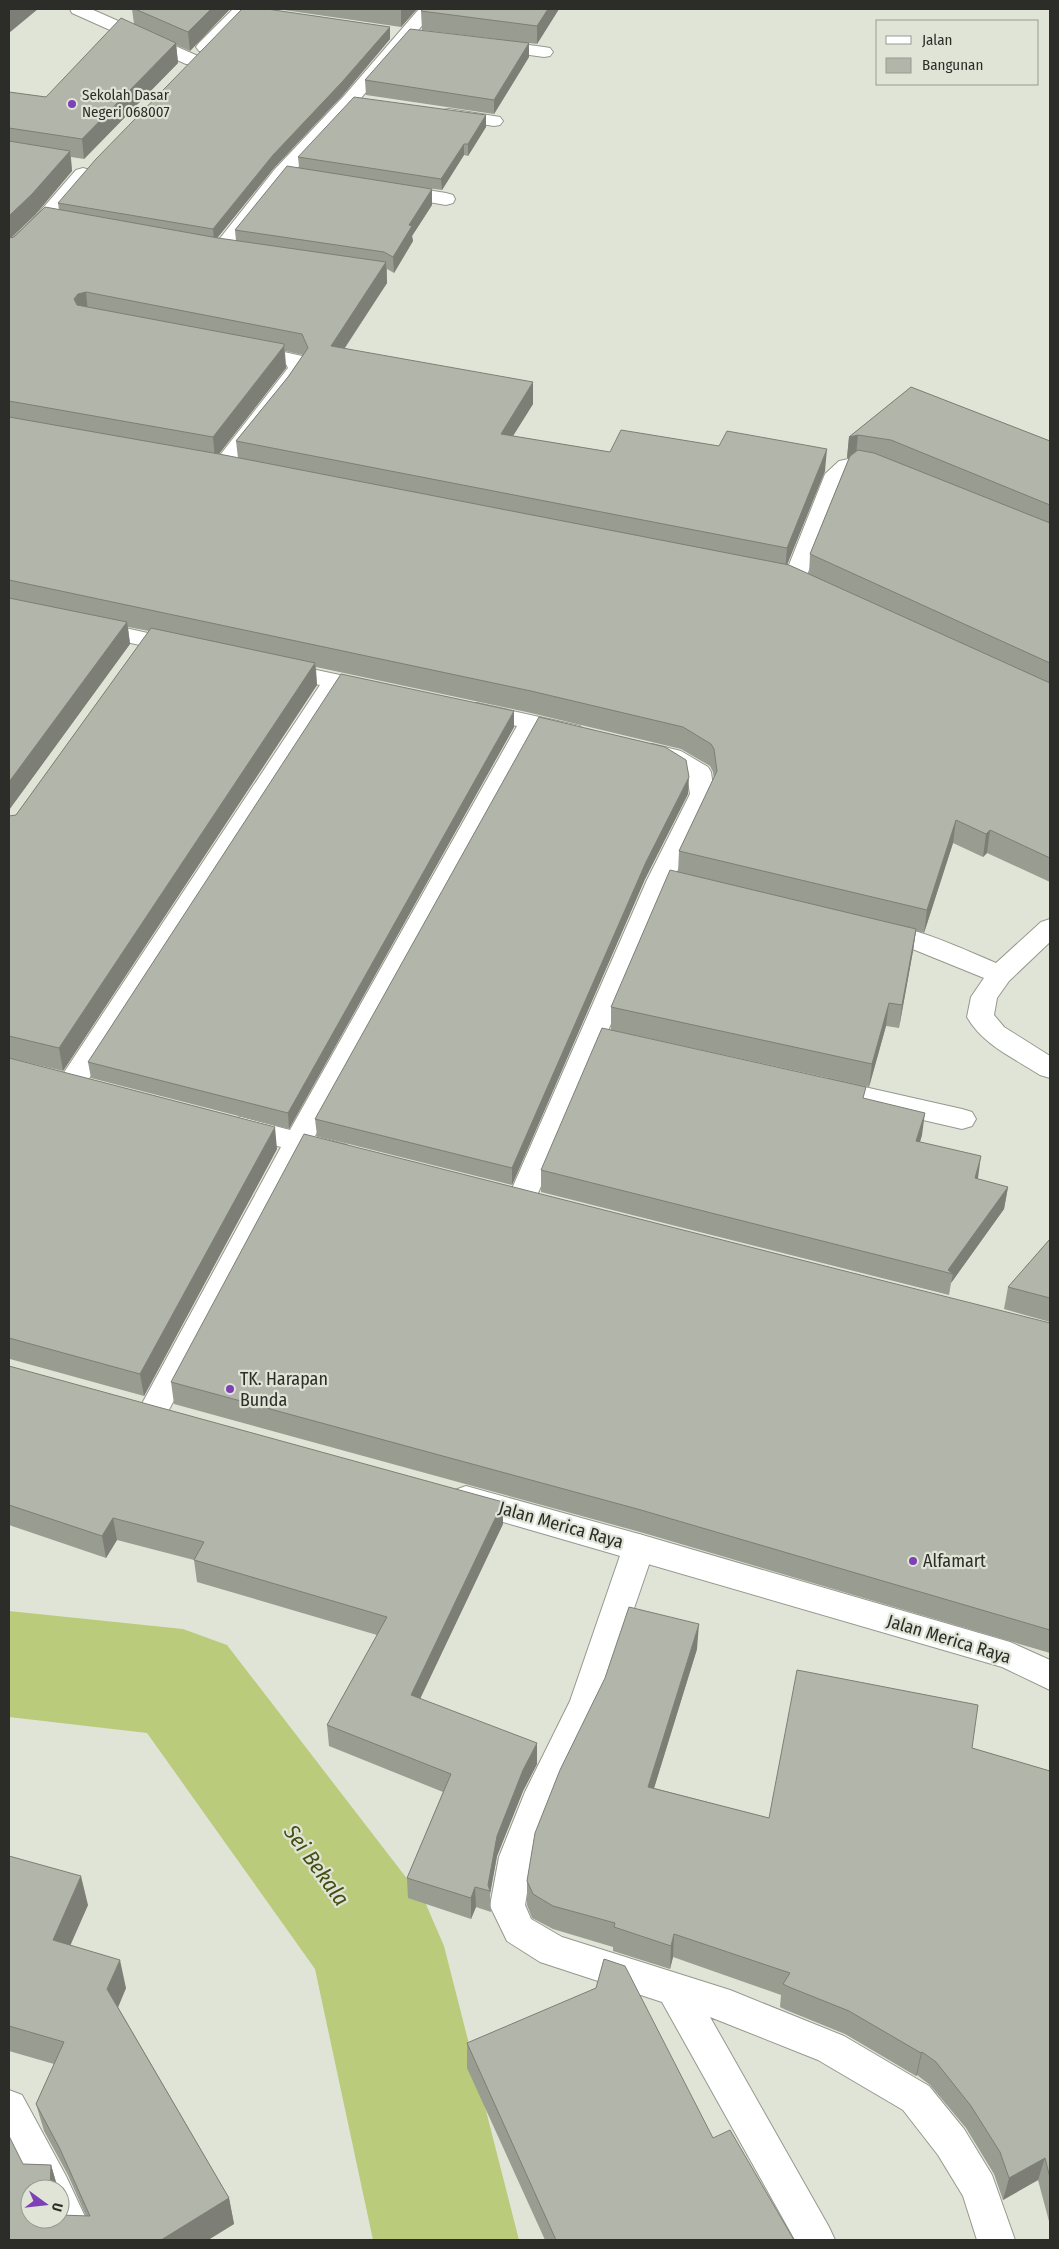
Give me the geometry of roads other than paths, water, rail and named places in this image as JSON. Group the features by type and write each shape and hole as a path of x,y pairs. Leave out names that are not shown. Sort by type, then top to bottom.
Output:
{"street":[{"path":"78,9 192,60"},
{"path":"220,251 282,173 350,100 428,9"},
{"path":"178,75 241,10 260,13"},
{"path":"388,32 427,38"},
{"path":"475,44 544,52"},
{"path":"350,100 369,103"},
{"path":"436,112 494,121"},
{"path":"9,252 43,220 86,164"},
{"path":"282,173 302,176"},
{"path":"379,188 446,199"},
{"path":"43,220 63,224"},
{"path":"200,248 239,254"},
{"path":"221,469 281,394 298,368 295,360 229,346"},
{"path":"793,581 832,481 842,468 848,464 860,463 898,475"},
{"path":"73,624 141,648 203,652"},
{"path":"259,664 400,694"},
{"path":"72,1084 334,681"},
{"path":"456,706 597,738"},
{"path":"153,1411 298,1141 531,722"},
{"path":"521,1200 603,1039 670,883 702,794 699,772 673,756 635,747"},
{"path":"860,928 917,941 1000,975"},
{"path":"1050,928 1000,975 984,997 980,1017 995,1034 1050,1068"},
{"path":"45,1078 100,1092"},
{"path":"807,1084 962,1119"},
{"path":"213,1120 363,1158"},
{"path":"493,1193 550,1208"},
{"name":"Jalan Merica Raya","path":"439,1491 639,1547 1010,1656 1050,1676"},
{"path":"639,1547 586,1702 542,1792 516,1857 507,1906 519,1930 552,1950 730,2007 831,2048 916,2098 951,2142 979,2188 996,2240"},
{"path":"674,1989 816,2240"},
{"path":"9,2108 47,2179"},
{"path":"70,2225 77,2240"}],"waterway":[{"name":"Sei Bekala","path":"9,1664 183,1683 377,1946 446,2240"}],"place":[{"name":"Sekolah Dasar Negeri 068007","path":"72,104"},
{"name":"TK. Harapan Bunda","path":"230,1389"},
{"name":"Alfamart","path":"913,1561"}]}
